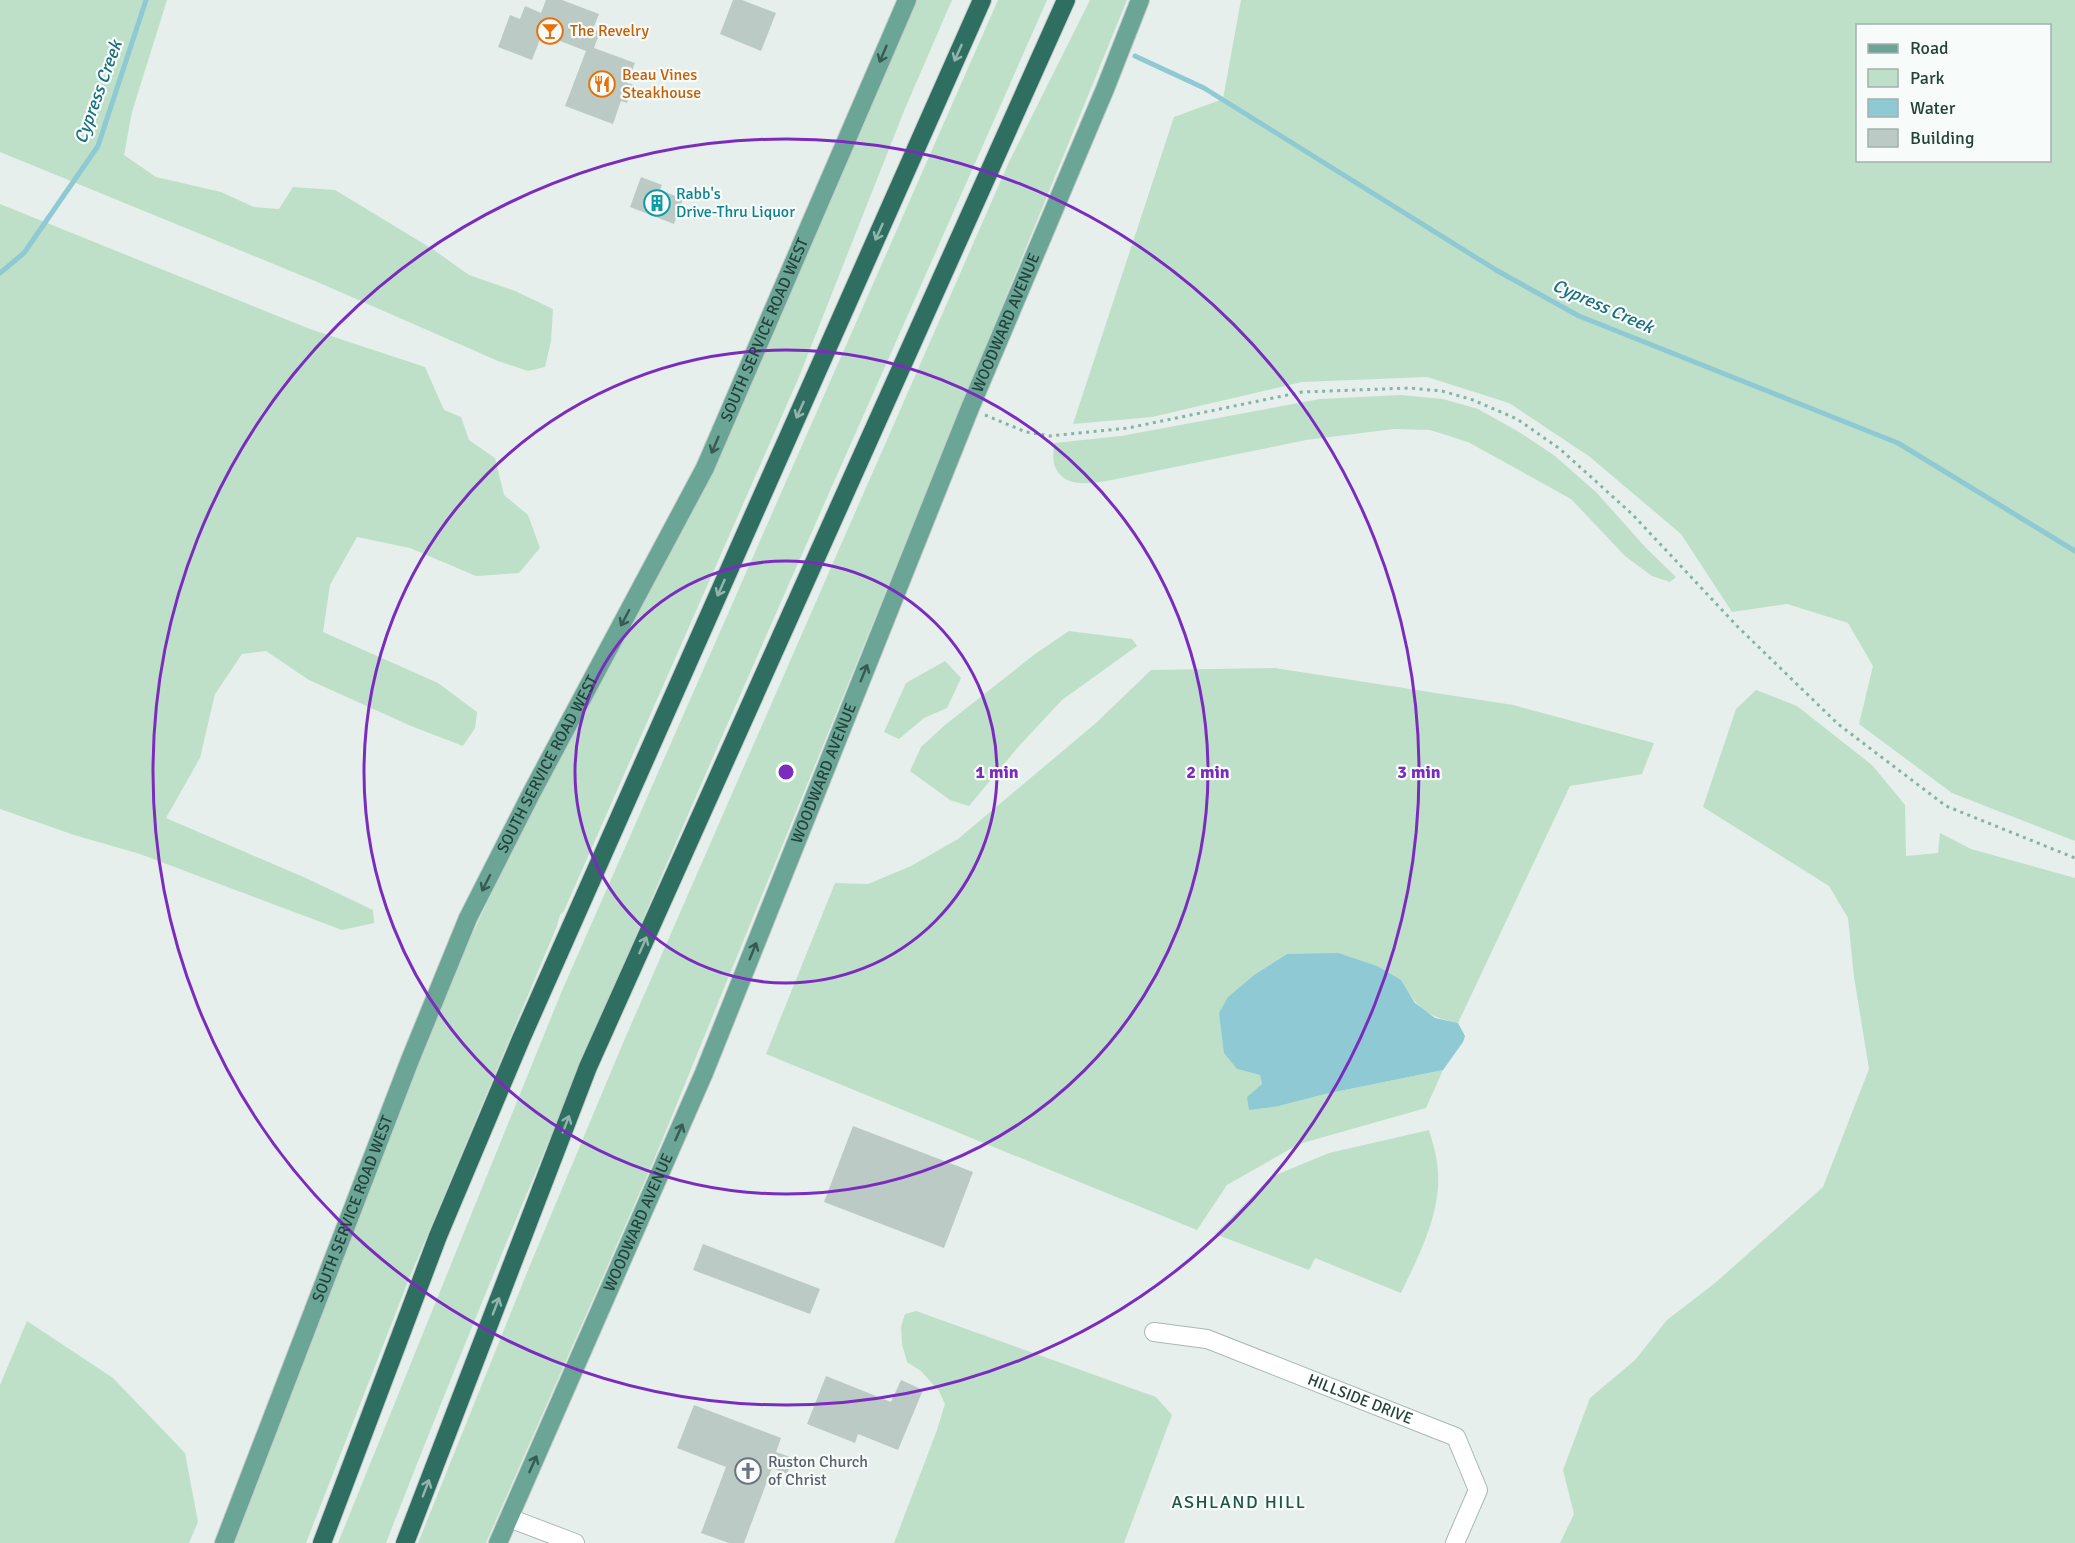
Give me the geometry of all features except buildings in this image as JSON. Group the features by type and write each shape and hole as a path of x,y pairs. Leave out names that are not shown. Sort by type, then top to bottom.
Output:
{"highway":[{"path":"322,1543 438,1236 516,1050 982,0"},
{"path":"405,1543 588,1067 1066,0"}],"main road":[{"name":"SOUTH SERVICE ROAD WEST","path":"224,1543 401,1082 468,918 705,468 907,0"},
{"name":"WOODWARD AVENUE","path":"498,1543 704,1073 970,408 1105,89 1140,0"}],"street":[{"name":"HILLSIDE DRIVE","path":"1154,1332 1207,1340 1456,1437 1478,1490 1455,1543"},
{"path":"509,1518 575,1543"}],"path":[{"path":"970,408 1026,432 1050,435 1128,428 1302,392 1409,387 1442,391 1473,400 1517,419 1560,449 1632,514 1738,627 1838,724 1946,806 2075,858"}],"green space":[{"path":"0,0 167,0 132,112 124,155 156,177 221,192 254,207 279,209 293,187 335,190 434,250 469,275 515,291 553,309 551,341 545,367 528,371 498,361 315,281 0,152"},
{"path":"917,0 952,0 904,111 799,377 564,911 560,915 409,1279 306,1543 234,1543 389,1132 468,943 864,120"},
{"path":"998,0 1047,0 625,961 463,1348 386,1543 338,1543 561,993"},
{"path":"1090,0 1127,0 654,1160 486,1543 418,1543 623,1043 1009,162"},
{"path":"1241,0 2075,0 2075,841 1952,793 1859,724 1873,666 1848,623 1787,604 1732,612 1681,534 1590,457 1509,403 1427,377 1302,382 1152,417 1073,424 1174,117 1223,99"},
{"path":"0,204 310,329 425,367 444,410 461,417 469,440 495,458 504,495 528,515 540,548 519,573 476,576 410,548 357,537 330,585 323,632 438,683 477,712 475,728 463,746 411,726 309,680 266,651 242,654 215,694 200,758 166,818 308,879 373,910 374,923 342,930 140,854 74,835 0,809"},
{"path":"1401,395 1443,399 1478,409 1519,432 1555,456 1597,493 1646,548 1676,577 1670,582 1652,576 1625,556 1571,499 1468,442 1430,430 1394,429 1306,440 1093,483 1071,482 1059,474 1054,465 1054,443 1121,436 1320,399"},
{"path":"1069,631 1132,639 1137,646 1062,700 1019,746 969,806 950,800 910,771 921,747 945,725 1035,654"},
{"path":"945,661 961,678 947,708 924,718 899,739 884,732 906,683"},
{"path":"1275,668 1513,705 1654,743 1642,774 1570,786 1458,1023 1424,1010 1412,998 1401,980 1287,954 1254,975 1228,997 1237,1069 1260,1075 1262,1084 1279,1106 1325,1094 1443,1070 1426,1108 1299,1144 1227,1185 1197,1230 766,1054 835,883 868,884 911,866 958,839 1096,723 1151,670"},
{"path":"1756,690 1797,706 1872,765 1905,805 1906,856 1938,853 1940,833 1971,849 2075,878 2075,1543 1560,1543 1574,1514 1563,1470 1590,1398 1635,1360 1667,1320 1715,1283 1823,1187 1869,1069 1854,977 1848,918 1829,886 1703,807 1736,709"},
{"path":"1429,1130 1437,1163 1437,1197 1429,1230 1401,1293 1315,1258 1309,1270 1215,1234 1271,1177 1329,1153"},
{"path":"916,1311 1156,1397 1172,1415 1124,1543 894,1543 945,1404 939,1391 921,1371 907,1362 902,1344 901,1327 905,1314"},
{"path":"27,1321 113,1378 185,1453 198,1522 189,1543 0,1543 0,1385"}],"water":[{"path":"1338,953 1377,966 1401,980 1415,1003 1435,1018 1458,1023 1465,1036 1463,1042 1443,1070 1325,1094 1279,1106 1249,1110 1247,1097 1262,1084 1260,1075 1237,1069 1224,1053 1219,1013 1228,997 1254,975 1287,954"}],"waterway":[{"name":"Cypress Creek","path":"0,273 24,253 98,146 146,0"},
{"name":"Cypress Creek","path":"1135,56 1204,88 1496,270 1579,316 1898,443 2075,551"}],"place":[{"name":"The Revelry","path":"550,31"},
{"name":"Beau Vines Steakhouse","path":"602,84"},
{"name":"Rabb's Drive-Thru Liquor","path":"657,203"},
{"name":"Ruston Church of Christ","path":"748,1471"}],"district":[{"name":"ASHLAND HILL","path":"1239,1502"}]}
